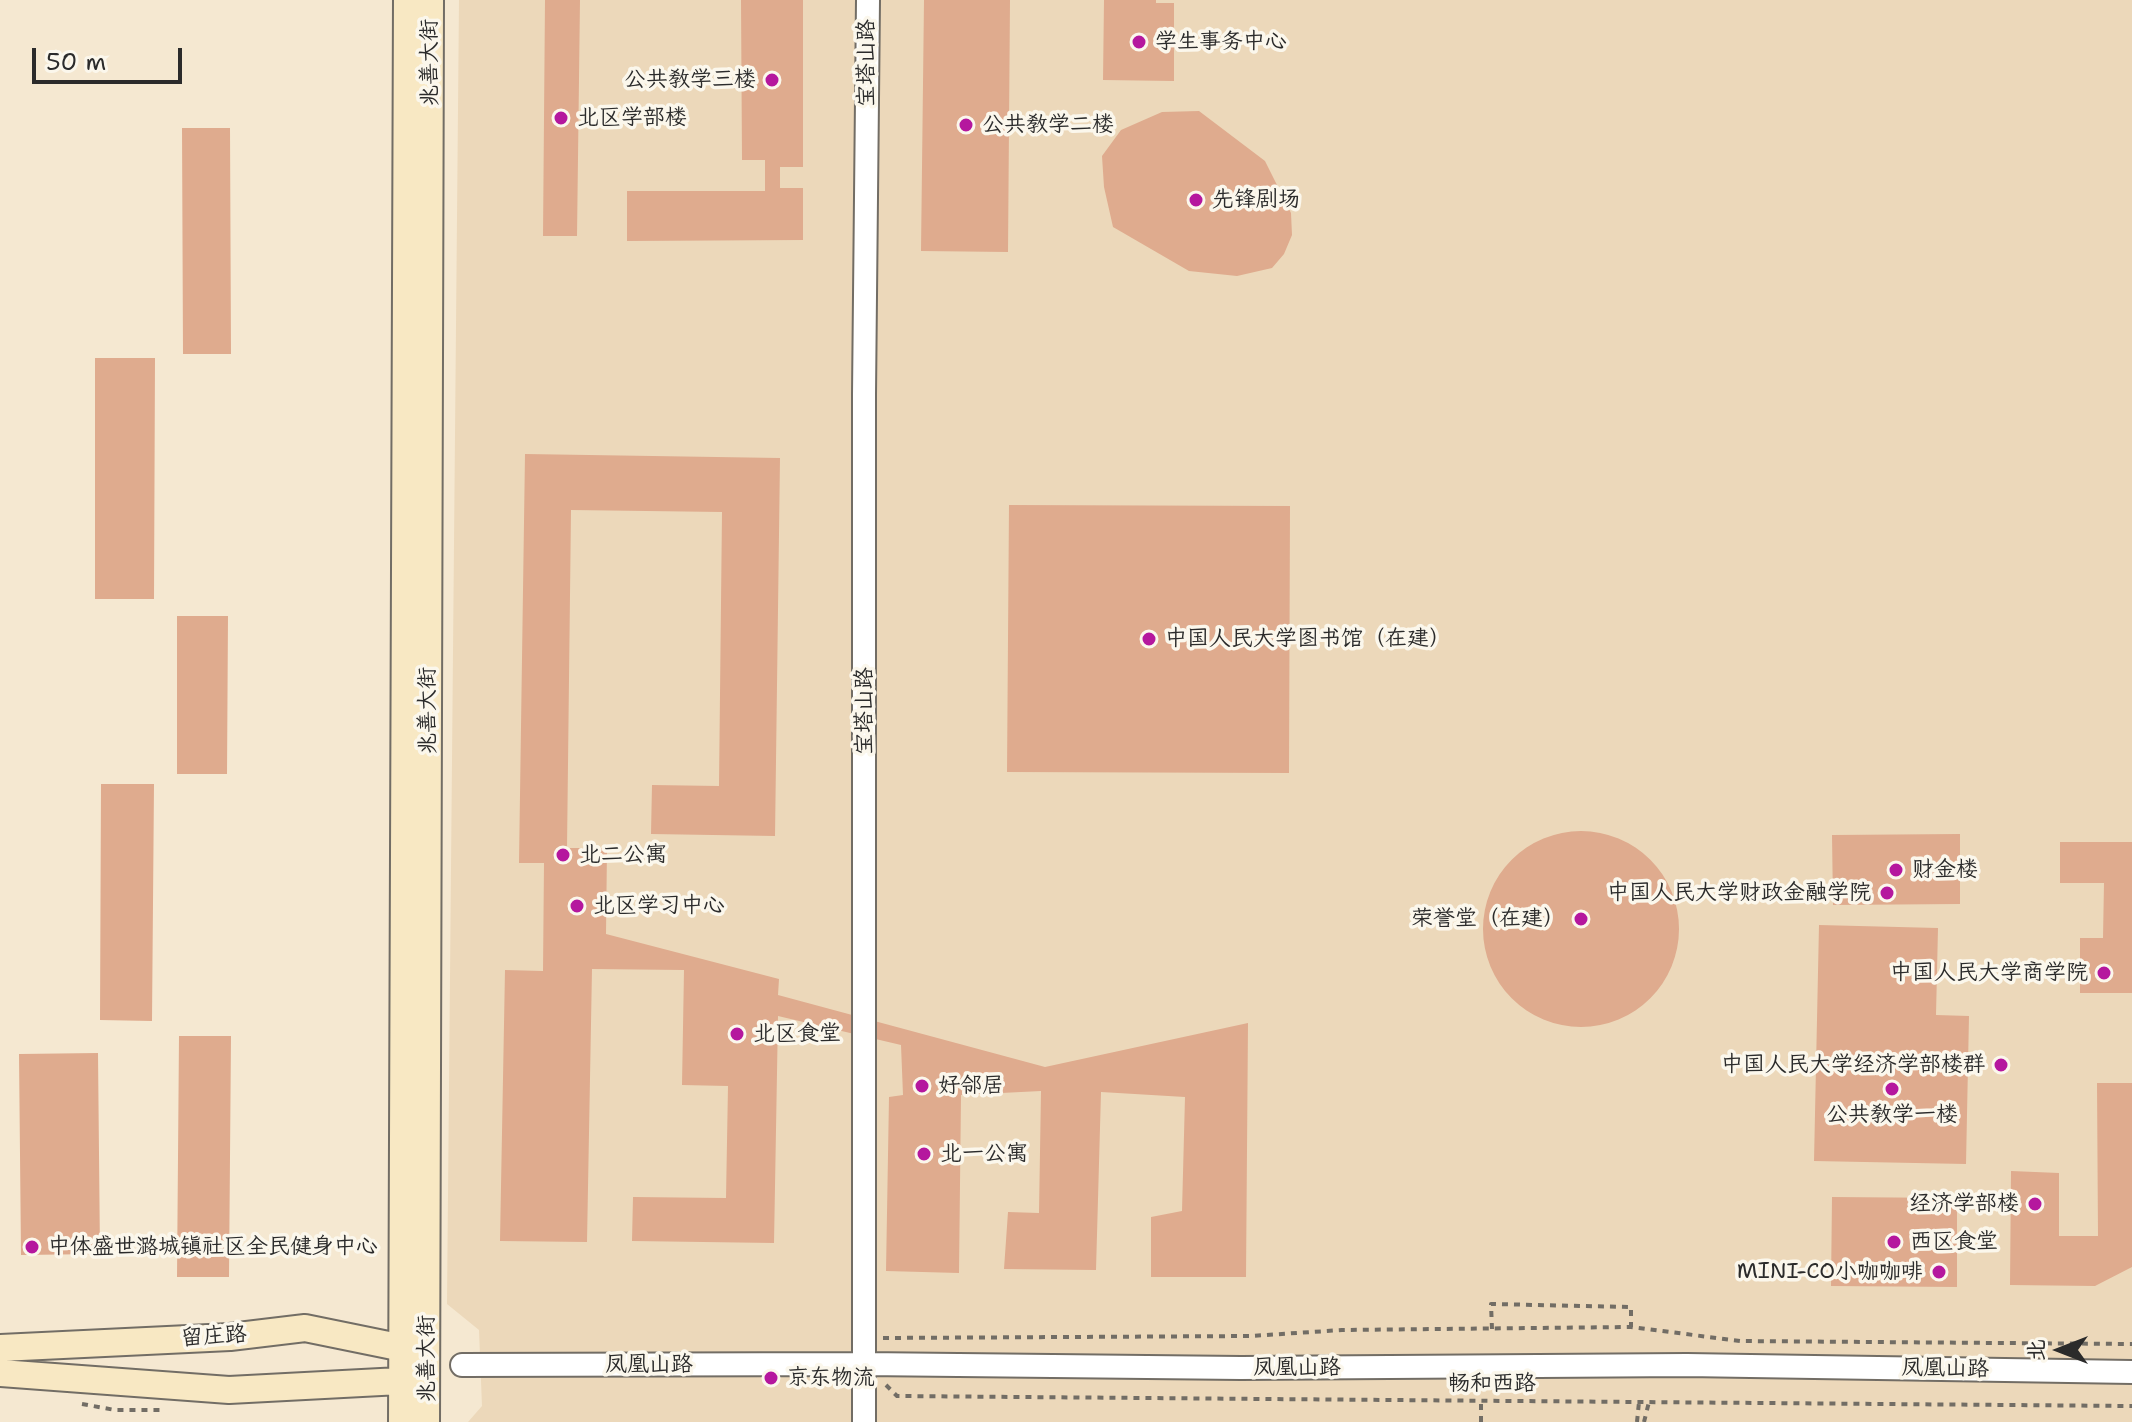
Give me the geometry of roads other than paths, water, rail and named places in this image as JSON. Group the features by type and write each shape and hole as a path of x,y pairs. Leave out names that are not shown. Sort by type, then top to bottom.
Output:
{"main road":[{"name":"兆善大街","path":"407,0 415,1349"},
{"name":"兆善大街","path":"402,1422 414,1381 415,1349 430,0"},
{"name":"留庄路","path":"0,1348 230,1337 305,1328 415,1349"},
{"path":"0,1373 229,1390 414,1381"},
{"name":"兆善大街","path":"414,1381 426,1422"}],"street":[{"name":"宝塔山路","path":"864,1422 864,394 868,0"},
{"name":"凤凰山路","path":"462,1365 864,1364 1241,1368 1687,1365 2132,1372"}],"place":[{"name":"学生事务中心","path":"1139,42"},
{"name":"公共教学三楼","path":"772,80"},
{"name":"北区学部楼","path":"561,118"},
{"name":"公共教学二楼","path":"966,125"},
{"name":"先锋剧场","path":"1196,200"},
{"name":"中国人民大学图书馆（在建）","path":"1149,639"},
{"name":"北二公寓","path":"563,855"},
{"name":"财金楼","path":"1896,870"},
{"name":"中国人民大学财政金融学院","path":"1887,893"},
{"name":"北区学习中心","path":"577,906"},
{"name":"荣誉堂（在建）","path":"1581,919"},
{"name":"中国人民大学商学院","path":"2104,973"},
{"name":"北区食堂","path":"737,1034"},
{"name":"中国人民大学经济学部楼群","path":"2001,1065"},
{"name":"好邻居","path":"922,1086"},
{"name":"公共教学一楼","path":"1892,1089"},
{"name":"北一公寓","path":"924,1154"},
{"name":"经济学部楼","path":"2035,1204"},
{"name":"西区食堂","path":"1894,1242"},
{"name":"中体盛世潞城镇社区全民健身中心","path":"32,1247"},
{"name":"MINI-CO小咖咖啡","path":"1939,1272"},
{"name":"京东物流","path":"771,1378"}]}
